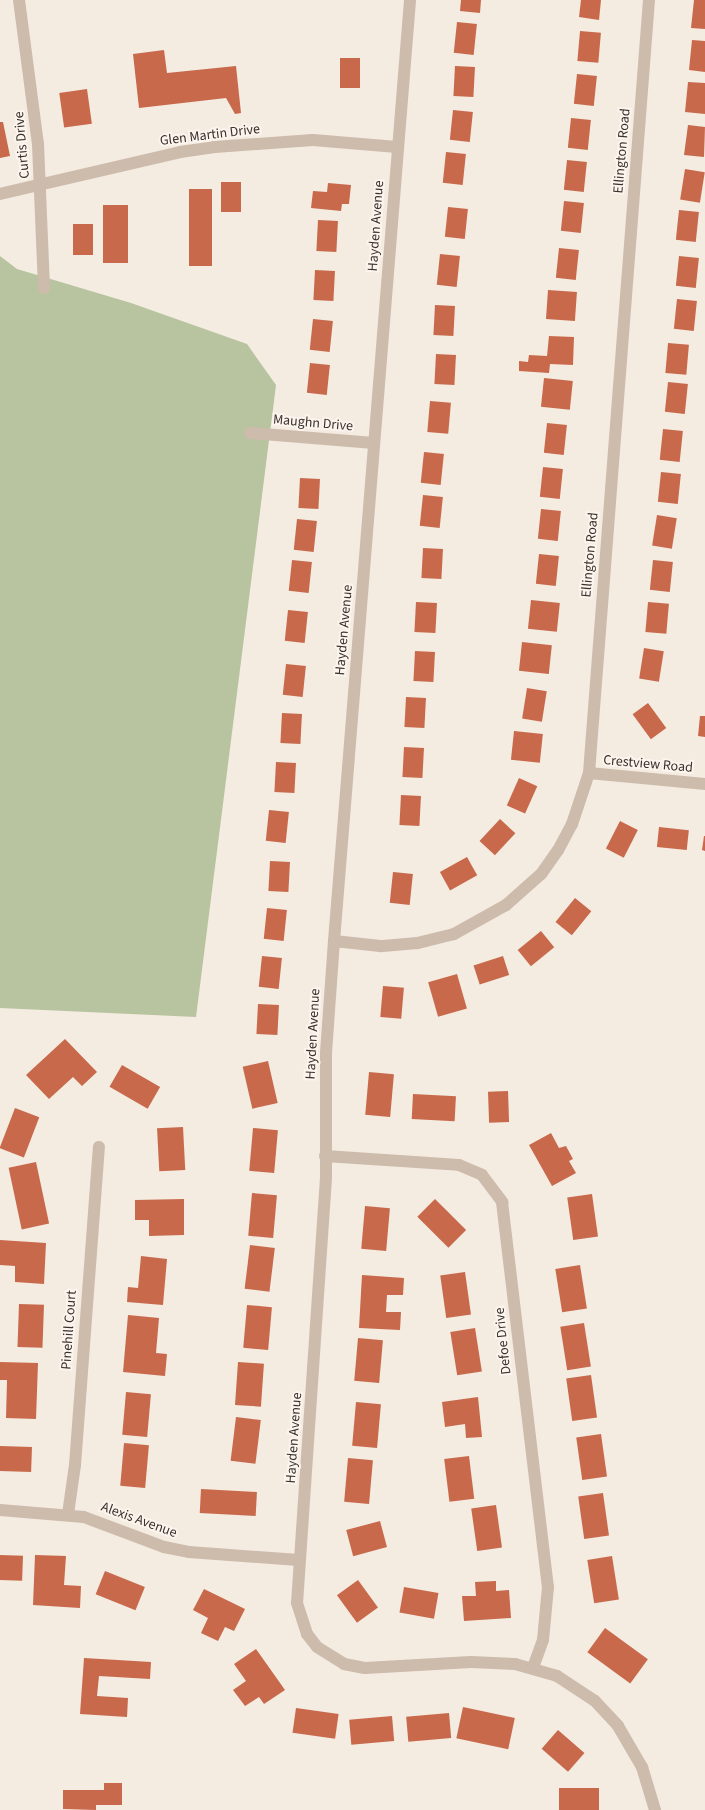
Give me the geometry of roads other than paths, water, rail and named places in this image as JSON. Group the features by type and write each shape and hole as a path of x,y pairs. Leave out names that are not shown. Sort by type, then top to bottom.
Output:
{"street":[{"name":"Curtis Drive","path":"19,0 38,144 44,288"},
{"name":"Hayden Avenue","path":"410,0 326,1053 325,1156 297,1603 301,1619 312,1640 329,1658 344,1664 365,1668 470,1662 533,1668 577,1688 618,1726 642,1767 655,1810"},
{"name":"Ellington Road","path":"334,941 380,946 417,943 454,934 506,905 540,874 558,850 572,824 589,773 649,0"},
{"name":"Glen Martin Drive","path":"0,194 180,152 215,147 313,140 397,147"},
{"name":"Maughn Drive","path":"250,433 374,443"},
{"name":"Crestview Road","path":"589,773 705,784"},
{"name":"Pinehill Court","path":"68,1514 75,1466 99,1147"},
{"name":"Defoe Drive","path":"325,1156 460,1165 482,1175 502,1202 548,1587 543,1640 533,1668"},
{"name":"Alexis Avenue","path":"0,1510 68,1514 108,1524 172,1549 299,1560"}]}
